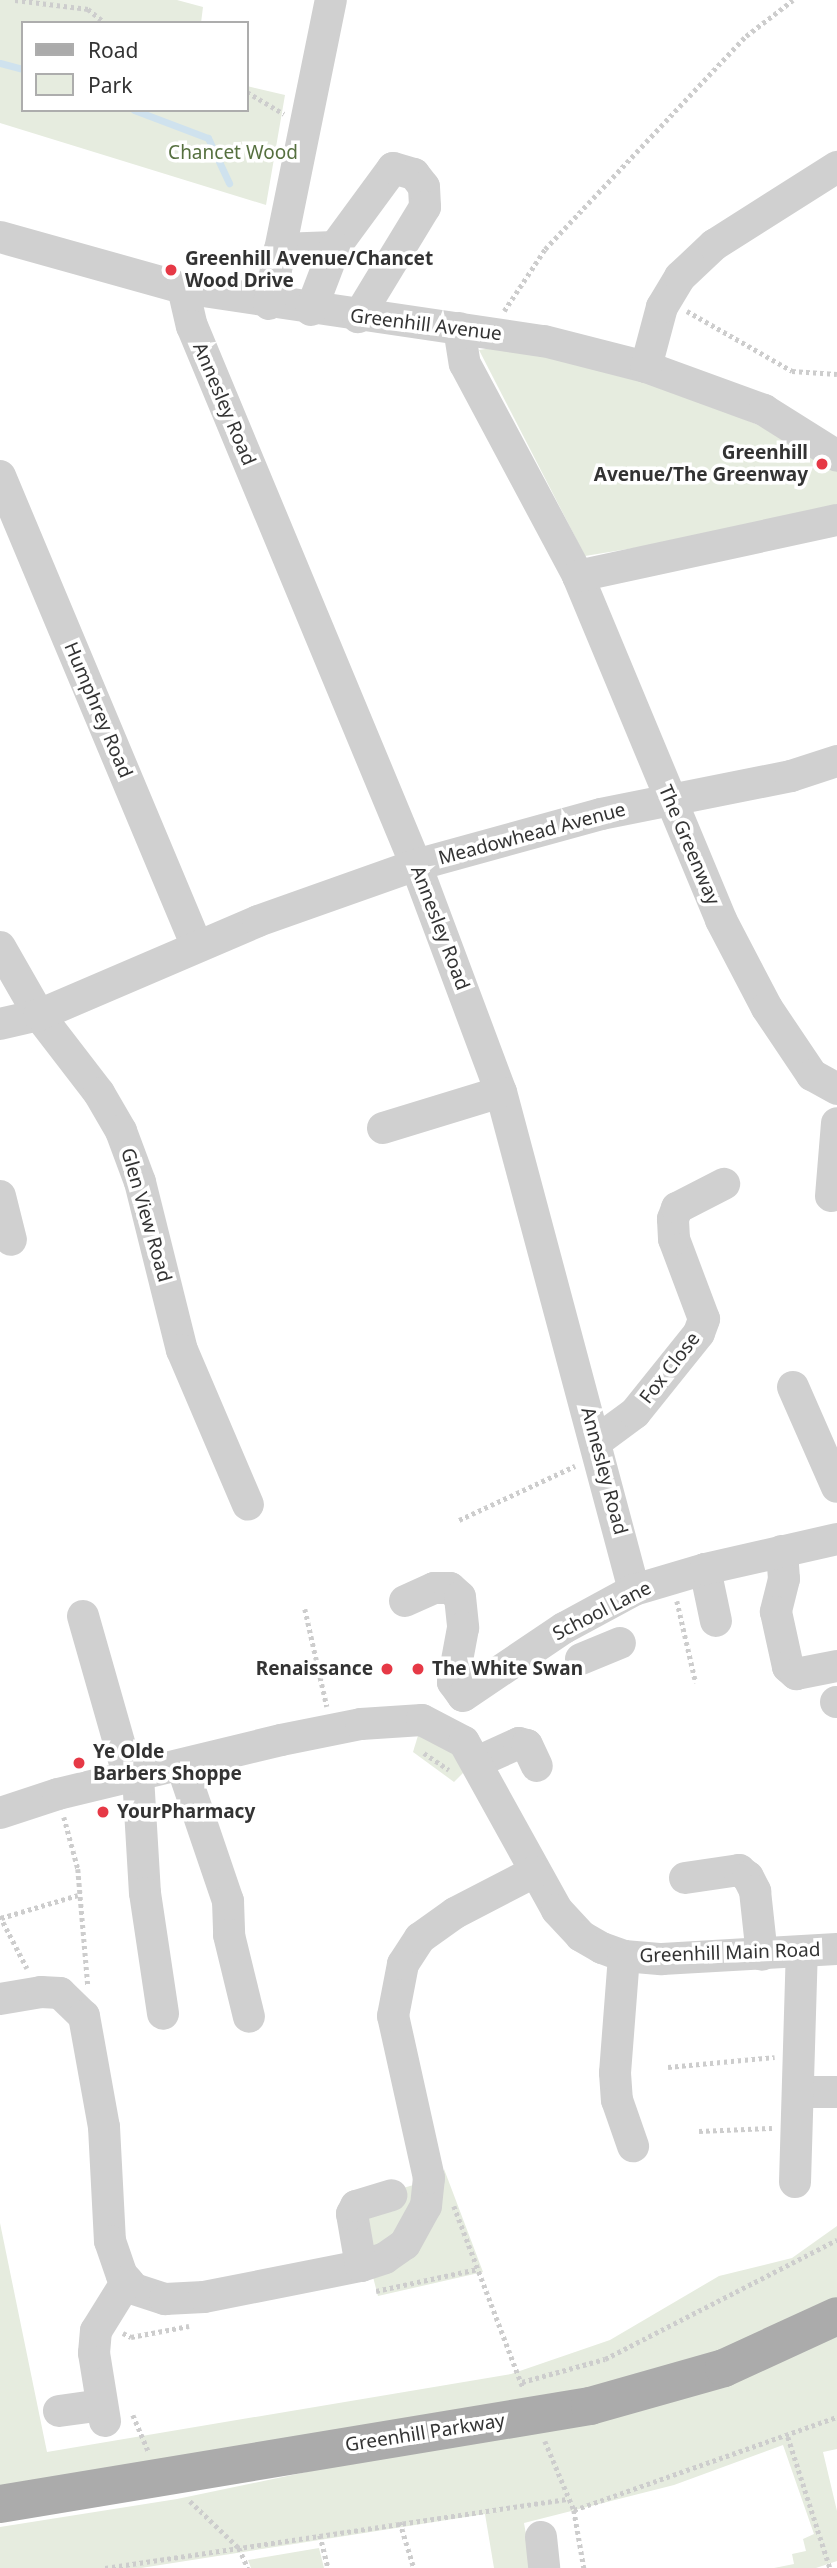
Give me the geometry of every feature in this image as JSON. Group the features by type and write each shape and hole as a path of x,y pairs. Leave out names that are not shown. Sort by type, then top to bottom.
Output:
{"main road":[{"name":"Greenhill Parkway","path":"0,2504 165,2475 528,2400 649,2392 724,2368 837,2316"}],"street":[{"path":"269,304 304,121 331,0"},
{"path":"311,310 335,247 393,168 401,167 422,181 425,206 358,317"},
{"path":"646,367 668,298 680,277 714,245 837,167"},
{"name":"Greenhill Avenue","path":"0,237 183,288 358,317 474,330 646,367 764,410 837,456"},
{"path":"279,249 335,247"},
{"name":"Annesley Road","path":"183,288 192,326 416,865 501,1092 599,1447 635,1590"},
{"name":"The Greenway","path":"474,330 465,364 578,576 721,920 768,1008 812,1075 837,1089"},
{"name":"Humphrey Road","path":"0,476 197,944"},
{"path":"578,576 837,520"},
{"name":"Meadowhead Avenue","path":"0,1024 38,1015 197,944 416,865 669,800 792,776 837,761"},
{"name":"Glen View Road","path":"0,947 38,1015 99,1093 121,1131 140,1182 182,1350 248,1505"},
{"path":"383,1129 501,1092"},
{"path":"831,1196 837,1123"},
{"name":"Fox Close","path":"599,1447 635,1413 699,1333 704,1319 674,1239 673,1219 677,1208 724,1184"},
{"path":"0,1196 10,1240"},
{"path":"793,1387 837,1487"},
{"name":"School Lane","path":"405,1601 434,1588 450,1588 460,1597 463,1628 453,1682 463,1696 589,1615 635,1590 705,1569 837,1539"},
{"path":"782,1551 784,1579 776,1612 788,1667 796,1674 837,1666"},
{"path":"705,1569 716,1621"},
{"path":"589,1615 601,1651"},
{"path":"83,1616 133,1777 145,1894 163,2014"},
{"name":"Greenhill Main Road","path":"0,1813 58,1794 332,1730 404,1718 422,1720 455,1735 477,1762 534,1872 557,1910 581,1936 624,1956 762,1955 837,1949"},
{"path":"477,1762 519,1743 527,1745 537,1766"},
{"path":"182,1766 228,1901 229,1935 249,2017"},
{"path":"685,1878 739,1870 748,1877 755,1891 762,1955"},
{"path":"120,2291 134,2289 165,2299 204,2297 361,2266 385,2258 405,2244 426,2206 429,2178 393,2016 403,1964 420,1938 534,1872"},
{"path":"795,2182 802,1952"},
{"path":"624,1956 615,2073 617,2100 633,2146"},
{"path":"0,1999 50,1992 84,2016 104,2127 110,2241 120,2291 96,2331 113,2411 59,2411"},
{"path":"799,2092 837,2092"},
{"path":"361,2266 352,2214 356,2206 391,2195"},
{"path":"541,2537 544,2568"}],"path":[{"path":"15,0 88,9 103,21"},
{"path":"474,330 545,249 746,36 793,0"},
{"path":"248,93 270,110 304,121"},
{"path":"668,298 726,337 792,371 837,374"},
{"path":"459,1520 599,1447"},
{"path":"305,1609 332,1730"},
{"path":"58,1794 78,1869 78,1895 90,1996 84,2016"},
{"path":"50,1992 0,1917 78,1895"},
{"path":"668,2067 800,2054"},
{"path":"699,2131 798,2127"},
{"path":"453,2204 528,2400 574,2510 584,2568"},
{"path":"528,2400 837,2240"},
{"path":"361,2266 369,2292 478,2269"},
{"path":"118,2343 120,2291"},
{"path":"113,2411 136,2432 165,2475 239,2548 248,2568"},
{"path":"574,2510 788,2437 837,2417"},
{"path":"788,2437 830,2568"},
{"path":"105,2568 400,2522 569,2499"},
{"path":"400,2522 414,2568"},
{"path":"320,2535 328,2568"},
{"path":"155,2561 158,2568"}],"green space":[{"name":"Chancet Wood","path":"0,0 177,0 203,7 201,21 21,21 21,112 248,112 248,86 285,95 266,205 0,123"},
{"path":"498,347 574,360 669,388 770,430 837,470 837,504 781,524 585,556 479,350"},
{"path":"420,1729 450,1746 464,1772 454,1782 413,1752"},
{"path":"444,2169 483,2272 378,2296 373,2277 435,2220"},
{"path":"417,2184 419,2200 395,2236 367,2251 360,2218 396,2190"},
{"path":"0,2223 47,2452 511,2374 610,2340 719,2276 792,2258 837,2226 837,2297 720,2358 629,2384 0,2490"},
{"path":"837,2329 837,2449 823,2452 837,2511 837,2561 816,2568 774,2568 794,2564 792,2554 806,2551 803,2539 814,2534 783,2445 674,2485 524,2523 532,2568 494,2568 485,2514 141,2568 0,2568 0,2527 177,2499 416,2449"},
{"path":"319,2548 324,2568 251,2568 248,2560"}],"waterway":[{"path":"0,63 21,68"},
{"path":"139,112 208,138 229,183"}],"place":[{"name":"Greenhill Avenue/Chancet Wood Drive","path":"171,270"},
{"name":"Greenhill Avenue/The Greenway","path":"822,464"},
{"name":"Renaissance","path":"387,1669"},
{"name":"The White Swan","path":"418,1669"},
{"name":"Ye Olde Barbers Shoppe","path":"79,1763"},
{"name":"YourPharmacy","path":"103,1812"}]}
